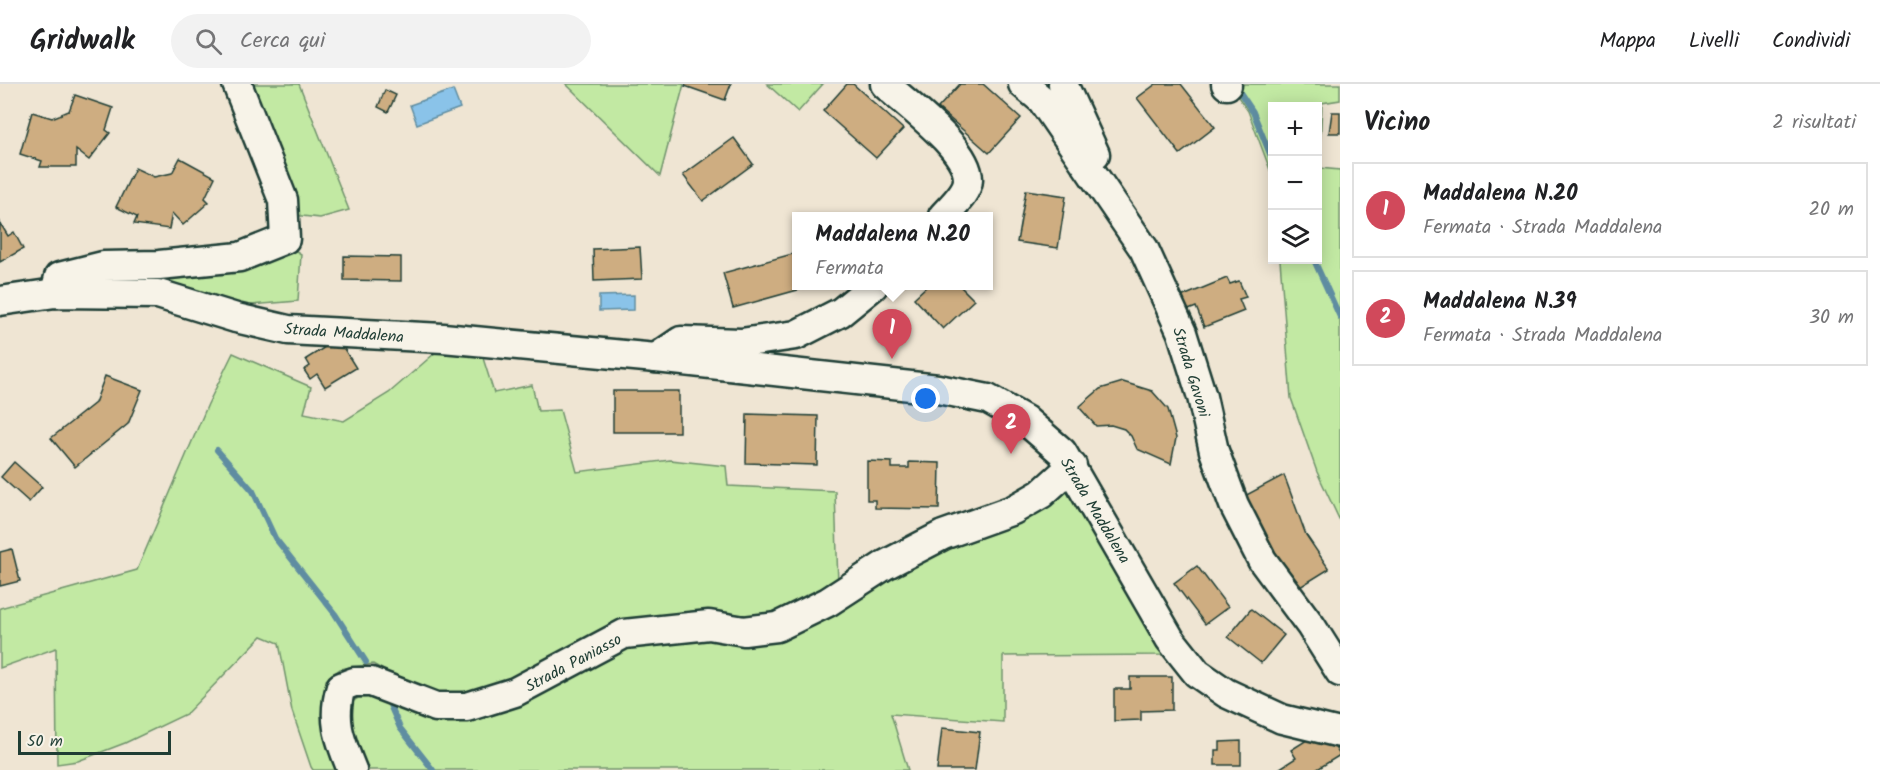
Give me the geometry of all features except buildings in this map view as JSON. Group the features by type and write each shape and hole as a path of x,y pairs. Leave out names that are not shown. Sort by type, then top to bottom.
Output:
{"street":[{"path":"55,293 60,277 103,266 159,265 240,257 285,239 283,200 237,84"},
{"path":"885,84 954,146 966,165 968,181 960,196 946,212"},
{"name":"Strada Gavoni","path":"1023,84 1042,100 1144,249 1172,308 1202,397 1214,451 1234,505 1262,560 1311,626 1340,672"},
{"path":"1063,84 1103,172 1105,190"},
{"path":"656,358 681,341 741,343 796,335 841,312 867,290"},
{"name":"Strada Maddalena","path":"0,301 55,293 158,294 236,318 288,330 443,338 656,358 938,389 988,399 1025,420 1062,452 1170,639 1197,673 1226,693 1282,719 1340,733"},
{"name":"Strada Paniasso","path":"352,770 339,737 335,706 341,687 354,682 371,682 436,707 467,707 515,692 624,634 709,625 744,631 777,627 828,602 885,565 943,535 1013,510 1041,494 1072,466"}],"green space":[{"path":"247,84 299,84 349,210 320,218 293,215"},
{"path":"566,84 684,84 660,176"},
{"path":"767,84 823,84 798,112"},
{"path":"1229,84 1340,84 1340,100 1322,103 1268,102 1268,164 1248,111"},
{"path":"1322,168 1340,170 1340,521 1317,472 1291,398 1280,264 1322,264"},
{"path":"290,247 301,254 298,301 227,307 124,275"},
{"path":"233,353 311,387 304,413 344,421 389,393 435,353 482,355 494,393 532,385 538,411 560,410 577,472 670,460 726,466 728,486 835,491 838,585 784,615 741,621 708,617 465,703 399,679 373,664 340,669 326,680 329,728 342,770 313,770 311,767 292,711 279,643 262,636 186,714 125,743 78,761 57,764 56,648 0,668 0,608 137,570 208,404"},
{"path":"1071,487 1166,655 1003,656 1003,722 891,714 908,770 360,770 344,707 358,698 376,697 451,719 635,644 711,636 743,641"}],"water":[{"path":"453,90 460,108 417,124 410,105"},
{"path":"634,295 634,310 599,311 599,296"}],"waterway":[{"path":"1235,85 1253,112 1271,156"},
{"path":"1316,264 1340,317"},
{"path":"217,450 253,491 275,538 335,614 366,662"},
{"path":"390,705 400,728 433,770"}],"place":[{"name":"Maddalena N.20","path":"892,359"},
{"name":"Maddalena N.39","path":"1011,454"}]}
